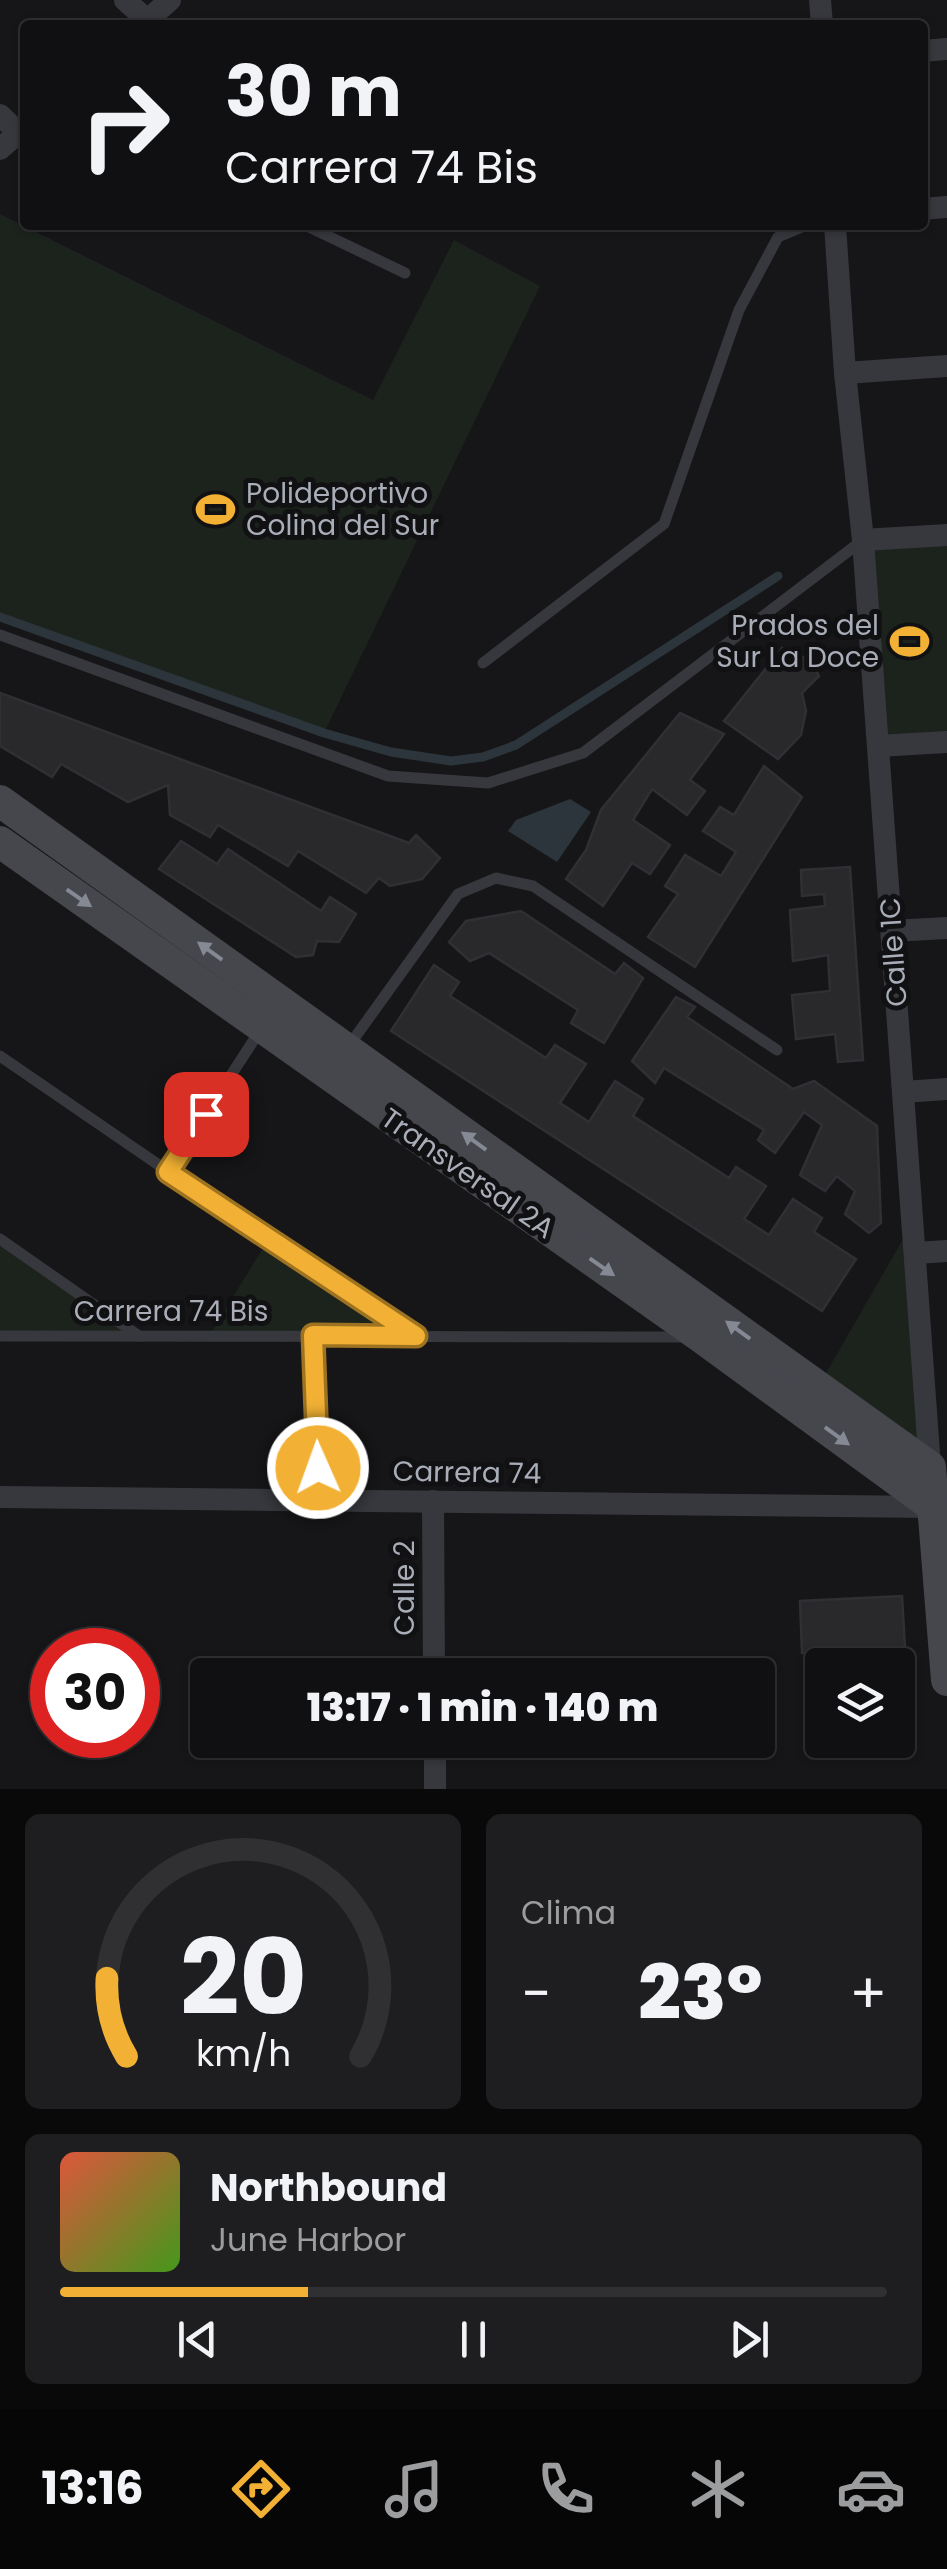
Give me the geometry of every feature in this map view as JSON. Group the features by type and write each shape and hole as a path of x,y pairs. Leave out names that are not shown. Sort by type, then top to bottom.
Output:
{"street":[{"path":"125,0 142,20"},
{"path":"148,20 170,0"},
{"path":"0,150 20,132"},
{"name":"Calle 1C","path":"836,230 915,1253 937,1415 930,1468 944,1596 947,1680"},
{"path":"846,373 947,366"},
{"path":"863,540 947,535"},
{"path":"878,746 947,742"},
{"name":"Transversal 2A","path":"0,801 701,1336 934,1506"},
{"name":"Transversal 2A","path":"0,842 262,1028 338,1062 930,1468"},
{"path":"892,930 947,928"},
{"path":"903,1092 947,1089"},
{"path":"915,1253 947,1251"},
{"path":"313,1335 320,1501"},
{"name":"Carrera 74","path":"0,1497 934,1506"},
{"name":"Calle 2","path":"434,1501 434,1658"},
{"path":"435,1758 435,1789"}],"lane":[{"path":"315,230 405,273"},
{"path":"483,663 664,524 738,310 778,237 795,230"},
{"path":"0,635 388,776 488,784 584,752 863,540"},
{"path":"338,1062 458,894 496,878 533,886 778,1050"},
{"path":"168,1172 262,1028"},
{"path":"0,1056 416,1336"},
{"path":"0,1239 140,1336"},
{"name":"Carrera 74 Bis","path":"0,1336 701,1336"}],"shaded area":[{"name":"Polideportivo Colina del Sur","path":"0,214 20,224 20,230 32,230 373,400 454,240 540,286 324,733 0,617"},
{"name":"Prados del Sur La Doce","path":"947,535 947,742 878,746 863,540"},
{"path":"570,799 591,812 557,862 508,831 516,820"},
{"path":"913,1222 930,1467 818,1387"},
{"path":"0,1239 139,1336 0,1336"},
{"path":"268,1240 416,1336 209,1336"}],"building":[{"path":"782,648 810,660 819,676 802,693 806,711 801,735 778,759 724,721"},
{"path":"0,693 409,843 416,835 440,858 422,879 390,886 379,878 366,893 298,851 288,866 218,825 210,837 170,815 168,785 128,802 61,764 52,777 0,746"},
{"path":"680,713 724,734 690,780 705,791 687,815 652,789 633,820 670,845 650,874 632,863 603,906 566,879 586,850 601,810"},
{"path":"764,766 802,797 695,967 648,937 678,894 665,886 685,855 721,876 736,852 703,831 720,807 734,815"},
{"path":"181,841 217,864 228,849 321,911 330,897 356,914 339,942 317,941 313,955 296,957 159,869"},
{"path":"850,867 863,1060 838,1062 835,1034 796,1039 792,995 830,991 828,955 793,961 790,910 825,906 824,894 802,896 801,870"},
{"path":"521,911 615,974 624,963 643,978 604,1043 571,1023 578,1010 489,953 470,961 449,942 466,921"},
{"path":"434,965 459,982 450,996 546,1058 555,1045 586,1064 560,1103 589,1122 615,1081 643,1099 633,1116 729,1178 736,1167 766,1186 744,1219 769,1235 793,1199 822,1218 814,1232 856,1259 822,1311 391,1031"},
{"path":"676,997 695,1007 687,1017 793,1089 814,1081 877,1126 881,1223 869,1233 845,1214 855,1191 837,1176 825,1191 800,1175 822,1125 804,1112 775,1153 758,1140 764,1130 664,1068 655,1083 632,1061"},
{"path":"902,1596 905,1648 805,1648 802,1653 800,1601"}],"waterway":[{"path":"0,617 324,733 391,752 451,761 483,757 516,745 778,576"}],"place":[{"name":"Polideportivo Colina del Sur","path":"216,509"},
{"name":"Prados del Sur La Doce","path":"909,641"}],"route":[{"path":"206,1114 168,1172 416,1336 313,1335 318,1468"}]}
